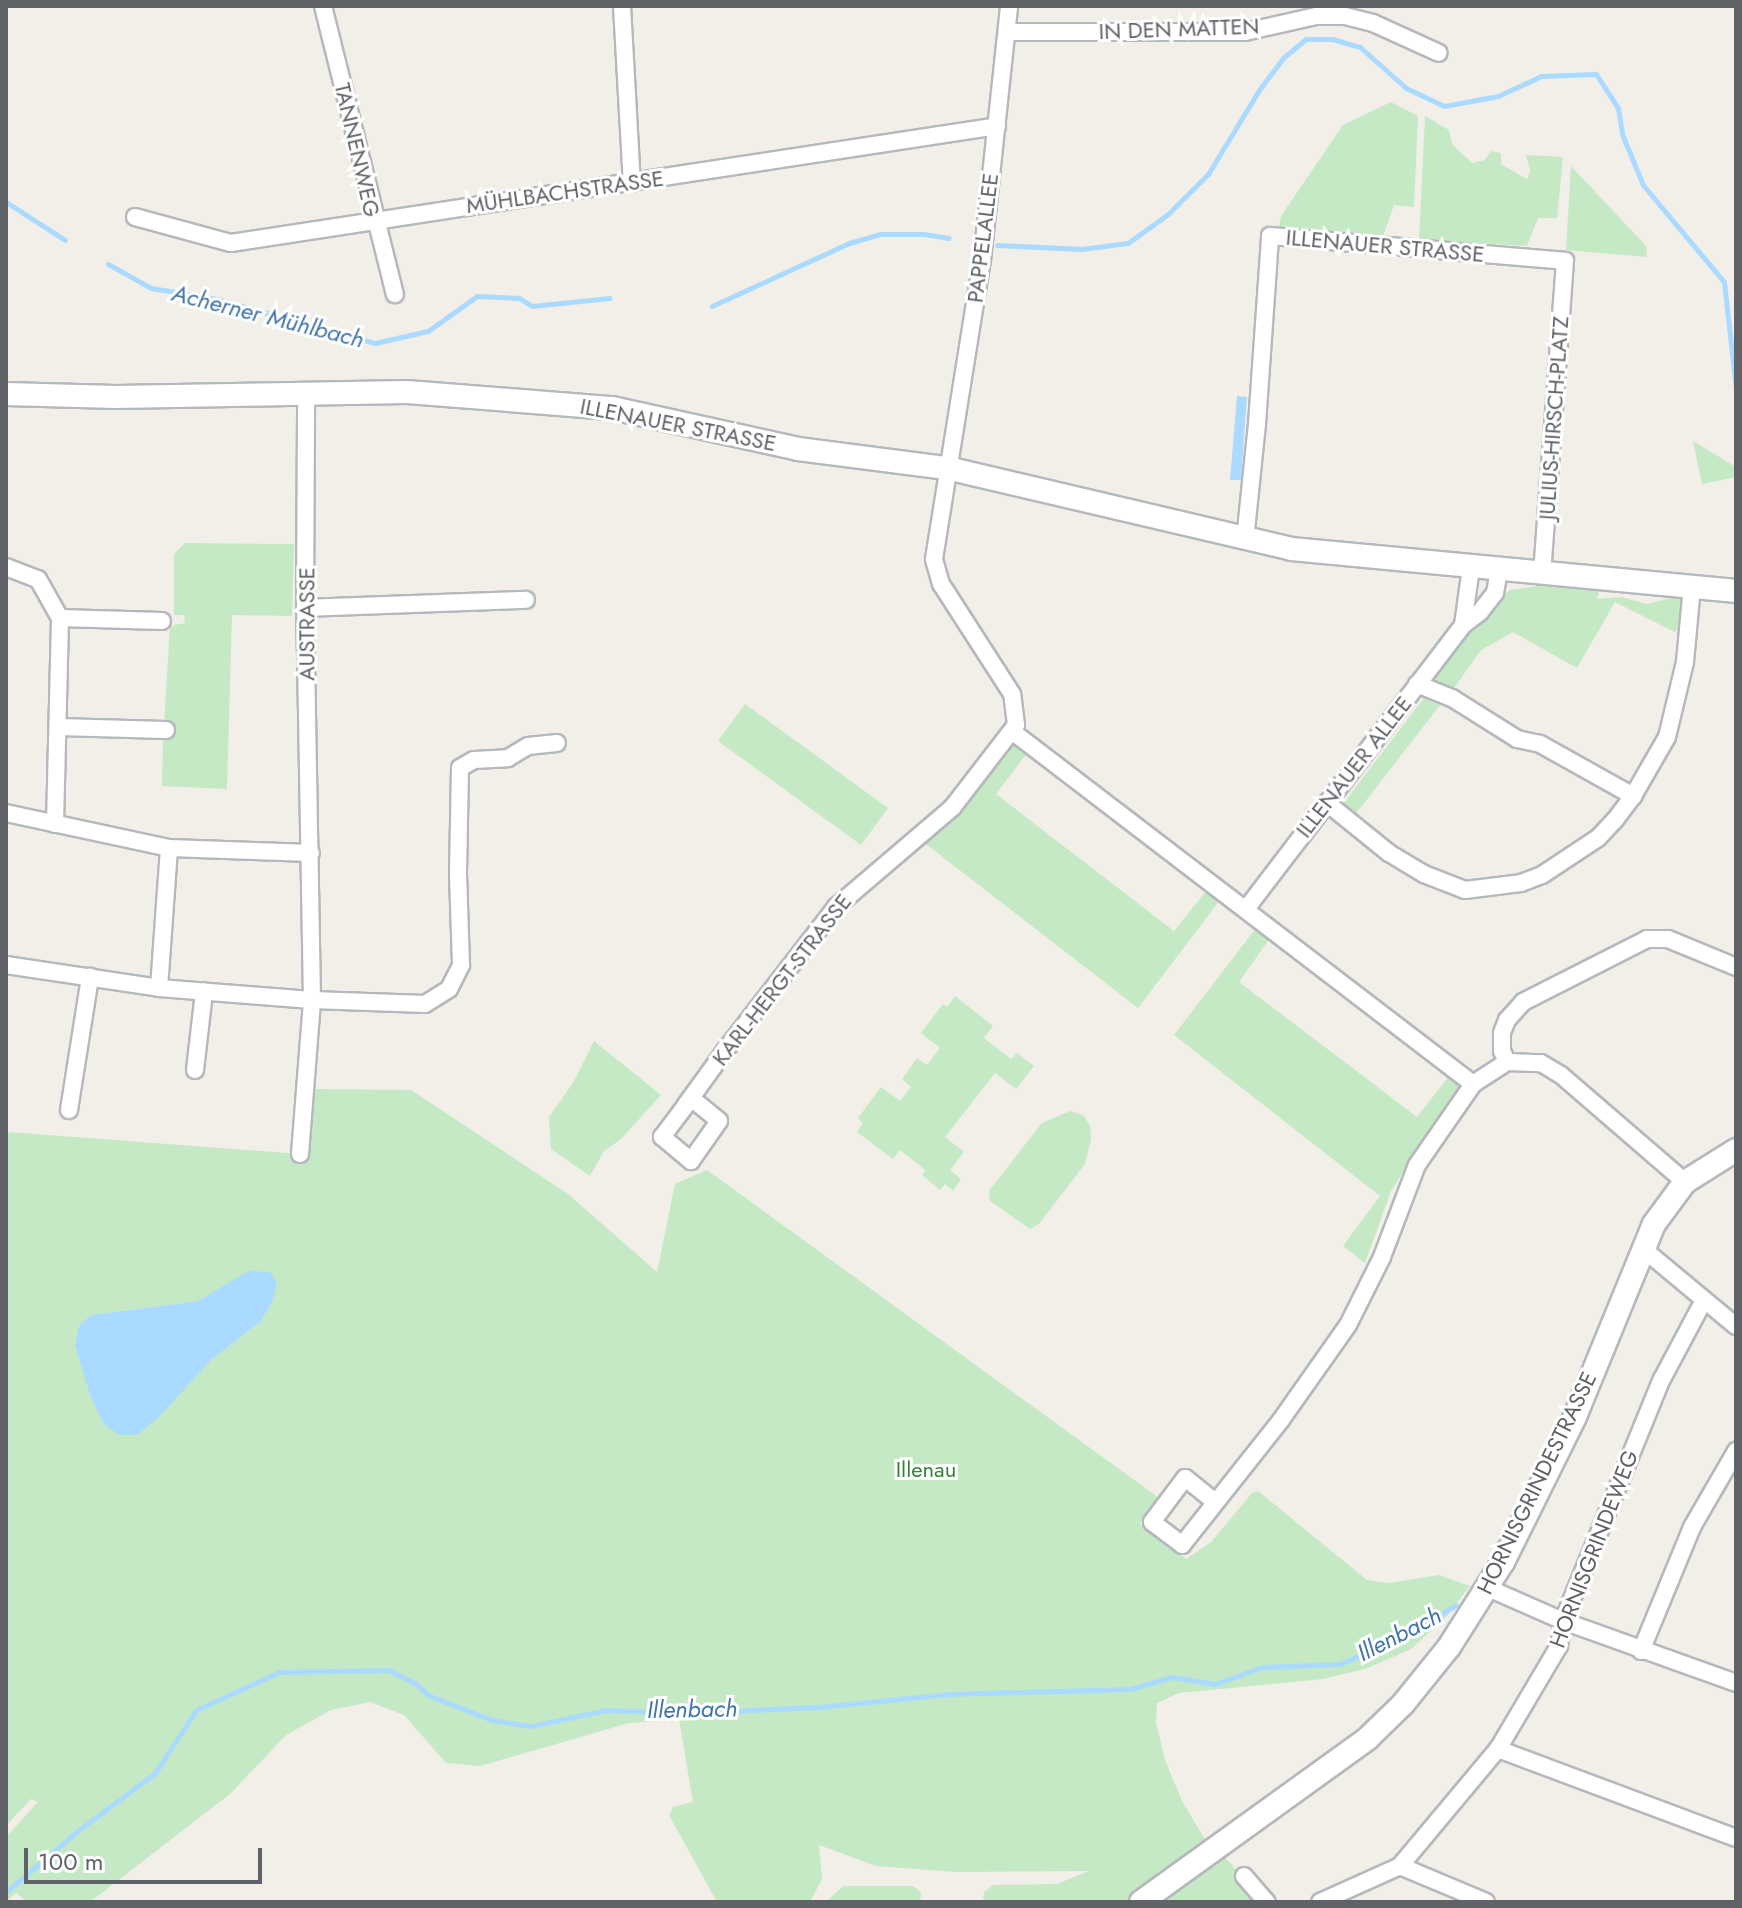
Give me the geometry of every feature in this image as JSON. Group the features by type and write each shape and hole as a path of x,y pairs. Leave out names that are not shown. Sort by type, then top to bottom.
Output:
{"main road":[{"name":"ILLENAUER STRASSE","path":"6,394 116,397 469,395 612,408 798,449 947,468 1292,549 1736,591"},
{"name":"HORNISGRINDESTRASSE","path":"1141,1902 1368,1738 1418,1686 1488,1588 1574,1419 1642,1248 1661,1213 1685,1182 1736,1150"}],"street":[{"name":"TANNENWEG","path":"323,6 373,220 395,294"},
{"path":"622,6 632,183"},
{"name":"PAPPELALLEE","path":"947,468 982,260 1009,6"},
{"name":"IN DEN MATTEN","path":"1007,32 1245,32 1316,16 1345,16 1373,23 1439,53"},
{"name":"MÜHLBACHSTRASSE","path":"135,217 231,243 632,183 895,139 997,126"},
{"name":"ILLENAUER STRASSE","path":"1245,540 1270,236 1565,261"},
{"name":"JULIUS-HIRSCH-PLATZ","path":"1542,574 1565,261"},
{"name":"AUSTRASSE","path":"300,1154 312,1000 305,608 306,395"},
{"path":"947,468 934,559 941,584 1012,694 1017,714 1013,732 1473,1084"},
{"path":"6,567 38,579 60,618 55,824"},
{"path":"1463,625 1471,567"},
{"name":"ILLENAUER ALLEE","path":"1246,909 1463,625 1480,612 1495,593 1499,570"},
{"path":"1327,803 1389,853 1424,874 1465,890 1521,883 1542,875 1598,838 1633,796 1667,737 1685,662 1692,587"},
{"path":"305,608 526,600"},
{"path":"60,618 162,621"},
{"path":"1417,684 1452,698 1517,739 1540,744 1633,796"},
{"path":"58,727 166,730"},
{"name":"KARL-HERGT-STRASSE","path":"691,1098 836,907 952,808 1013,732"},
{"path":"6,965 159,988 312,1000 425,1004 449,989 461,965 458,873 460,768 474,760 508,758 528,746 557,743"},
{"path":"6,813 169,848 311,853"},
{"path":"159,988 169,848"},
{"path":"1507,1062 1502,1051 1502,1033 1507,1020 1523,1002 1647,939 1668,939 1736,967"},
{"path":"69,1110 90,977"},
{"path":"195,1070 204,992"},
{"path":"1215,1502 1348,1325 1382,1257 1417,1165 1473,1084 1507,1062 1541,1063 1561,1075 1685,1182"},
{"path":"1642,1248 1703,1302 1736,1326"},
{"name":"HORNISGRINDEWEG","path":"1320,1902 1400,1866 1498,1749 1559,1646 1563,1621 1662,1379 1703,1302"},
{"path":"1641,1651 1692,1527 1736,1451"},
{"path":"1488,1588 1641,1651 1736,1683"},
{"path":"1498,1749 1736,1838"},
{"path":"1400,1866 1486,1902"},
{"path":"1244,1876 1267,1902"}],"green space":[{"path":"1391,102 1418,116 1414,207 1394,205 1383,236 1279,228 1281,216 1343,125"},
{"path":"1425,116 1449,130 1452,144 1472,163 1485,160 1491,151 1501,153 1501,164 1527,179 1530,171 1526,155 1563,157 1557,218 1538,218 1527,246 1419,239"},
{"path":"1571,166 1646,246 1647,257 1566,250"},
{"path":"1693,441 1736,467 1736,477 1702,484"},
{"path":"185,543 294,544 292,616 232,615 227,789 162,786 163,736 171,736 173,726 164,725 170,626 185,623 184,615 174,615 174,554"},
{"path":"1537,586 1599,590 1597,599 1621,597 1647,604 1687,594 1683,625 1675,632 1615,602 1577,668 1513,632 1481,650 1452,691 1435,685 1436,673 1496,601 1510,590"},
{"path":"1424,698 1440,705 1351,820 1342,805"},
{"path":"745,704 888,808 861,845 718,741"},
{"path":"1016,745 1028,752 996,794 1174,931 1207,890 1220,900 1138,1008 922,841 1006,748"},
{"path":"1256,928 1270,938 1239,982 1417,1117 1450,1075 1460,1085 1391,1191 1365,1263 1343,1246 1380,1196 1174,1035"},
{"path":"955,996 993,1026 984,1038 1011,1059 1017,1053 1034,1066 1016,1089 995,1073 945,1137 964,1152 950,1170 961,1179 953,1191 945,1184 940,1190 922,1175 925,1170 900,1150 893,1159 857,1132 863,1123 858,1118 881,1087 900,1101 911,1087 902,1079 917,1058 927,1065 940,1048 921,1033 943,1004 947,1007"},
{"path":"594,1041 661,1095 621,1139 604,1151 590,1176 551,1149 549,1117 573,1083"},
{"name":"Illenau","path":"306,1089 411,1090 568,1194 657,1272 675,1184 707,1170 1159,1498 1140,1524 1186,1559 1211,1542 1252,1493 1258,1491 1367,1580 1389,1583 1439,1575 1470,1586 1447,1616 1411,1649 1368,1668 1323,1679 1179,1693 1157,1703 1156,1722 1165,1760 1182,1801 1206,1841 1126,1902 983,1902 984,1892 993,1885 1057,1884 1089,1871 956,1872 876,1866 819,1845 822,1879 810,1902 717,1902 669,1815 673,1807 693,1802 679,1719 629,1723 480,1766 446,1763 404,1715 370,1702 331,1710 286,1735 230,1794 90,1902 27,1902 16,1893 6,1902 6,1837 38,1802 31,1799 6,1826 6,1147 9,1132 300,1154","holes":["221,1289 260,1322 211,1360 190,1382 90,1395 84,1372 91,1315 198,1301"]},
{"path":"1070,1111 1083,1115 1090,1126 1091,1139 1085,1164 1039,1224 1030,1229 990,1201 989,1191 1042,1123"},
{"path":"1224,1856 1263,1902 1157,1902 1174,1888"},
{"path":"843,1886 913,1886 921,1892 920,1902 826,1902"}],"water":[{"path":"1237,396 1247,397 1241,480 1230,480"},
{"path":"248,1271 270,1272 277,1283 272,1302 260,1322 211,1360 159,1417 137,1435 119,1435 103,1423 90,1395 75,1345 79,1326 91,1315 198,1301"}],"waterway":[{"name":"Acherner Mühlbach","path":"997,245 1082,249 1128,243 1168,214 1208,174 1259,90 1283,58 1306,39 1332,39 1360,47 1406,88 1444,106 1498,96 1541,76 1596,74 1618,108 1622,134 1643,185 1724,282 1736,389"},
{"name":"Acherner Mühlbach","path":"6,202 65,240"},
{"name":"Acherner Mühlbach","path":"712,306 849,243 880,234 924,234 949,238"},
{"name":"Acherner Mühlbach","path":"108,264 151,288 217,299 375,343 428,331 477,296 519,298 532,306 610,298"},
{"name":"Illenbach","path":"6,1892 80,1829 155,1773 196,1710 279,1672 389,1670 415,1683 430,1696 492,1720 531,1726 606,1710 678,1713 819,1707 949,1694 1130,1689 1172,1677 1215,1684 1262,1667 1340,1664 1413,1631 1456,1605"}]}
